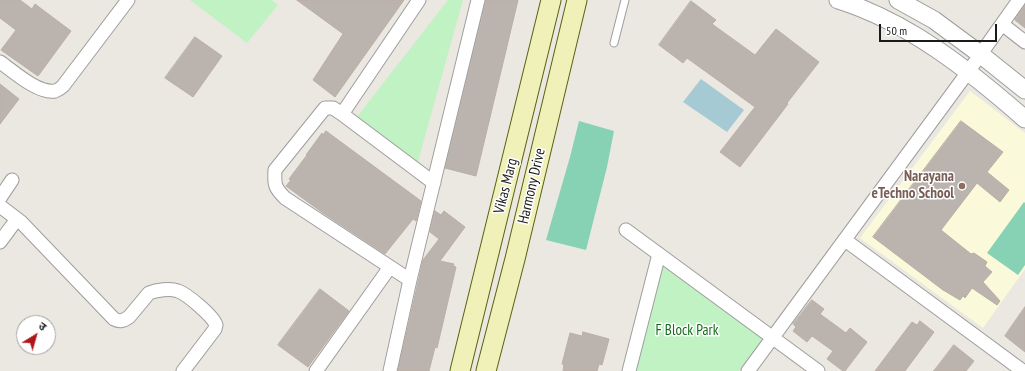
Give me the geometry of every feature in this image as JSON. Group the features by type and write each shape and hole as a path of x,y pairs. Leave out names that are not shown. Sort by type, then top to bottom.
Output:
{"main road":[{"name":"Vikas Marg","path":"460,371 551,0"},
{"name":"Harmony Drive","path":"486,371 515,259 576,0"}],"street":[{"path":"0,62 35,86 56,91 63,86 128,0"},
{"path":"342,114 419,0"},
{"path":"390,371 410,280 478,0"},
{"path":"838,0 879,16 906,29 968,72 1025,119"},
{"path":"898,0 934,20 1025,90"},
{"path":"748,371 968,72 1019,0"},
{"path":"1002,24 1025,42"},
{"path":"410,280 285,198 276,189 274,180 275,170 325,108 333,108 434,183"},
{"path":"0,198 12,180"},
{"path":"0,206 17,219 114,319 118,321 125,320 149,294 172,290 183,294 211,316 216,325 215,329 183,371"},
{"path":"0,242 17,219"},
{"path":"626,230 818,371"},
{"path":"845,240 1023,371"},
{"path":"629,371 660,254"},
{"path":"316,371 390,267"}],"lane":[{"path":"614,43 625,0"}],"shaded area":[{"name":"Narayana eTechno School","path":"970,91 1025,133 1025,269 983,328 860,238"}],"green space":[{"path":"190,0 272,0 278,5 247,43"},
{"path":"448,0 463,0 417,165 356,118"},
{"path":"579,121 614,131 607,167 586,250 546,240"},
{"path":"1024,202 1025,265 1018,275 987,253"},
{"name":"F Block Park","path":"664,263 764,338 739,371 636,371"}],"water":[{"path":"701,79 744,110 727,132 683,102"}],"building":[{"path":"0,0 20,0 32,9 35,4 71,31 38,76 1,50 16,30 0,18"},
{"path":"297,0 404,0 335,97 313,80 343,34"},
{"path":"486,0 518,0 476,176 445,168"},
{"path":"691,1 716,20 712,24 755,55 776,29 819,62 740,167 720,152 755,107 687,58 683,63 659,45"},
{"path":"1025,5 1025,28 1015,20"},
{"path":"195,37 222,56 193,97 165,78"},
{"path":"0,84 19,99 0,124"},
{"path":"961,121 1003,152 987,172 1009,190 1000,202 977,183 941,230 971,254 974,253 987,262 985,266 992,272 983,282 1000,301 997,305 972,288 965,298 963,296 960,300 943,290 873,237"},
{"path":"326,131 421,201 416,221 413,219 385,254 323,213 286,186 291,180 289,179 322,133 323,135"},
{"path":"435,211 441,215 444,211 465,227 440,261 454,264 453,266 456,267 437,348 435,347 429,371 398,371 423,260 439,239 430,232"},
{"path":"320,289 349,311 308,367 278,345"},
{"path":"812,300 824,309 820,314 846,333 850,328 867,342 845,371 827,359 833,351 812,336 807,342 793,331 796,327 793,324"},
{"path":"1025,307 1025,352 1005,336"},
{"path":"920,321 934,332 905,371 875,371 912,322 917,325"},
{"path":"583,332 609,339 602,365 599,364 597,371 563,371 564,365 562,364 570,333 582,336"},
{"path":"954,345 974,361 966,371 934,371"}],"place":[{"name":"Narayana eTechno School","path":"962,186"}]}
